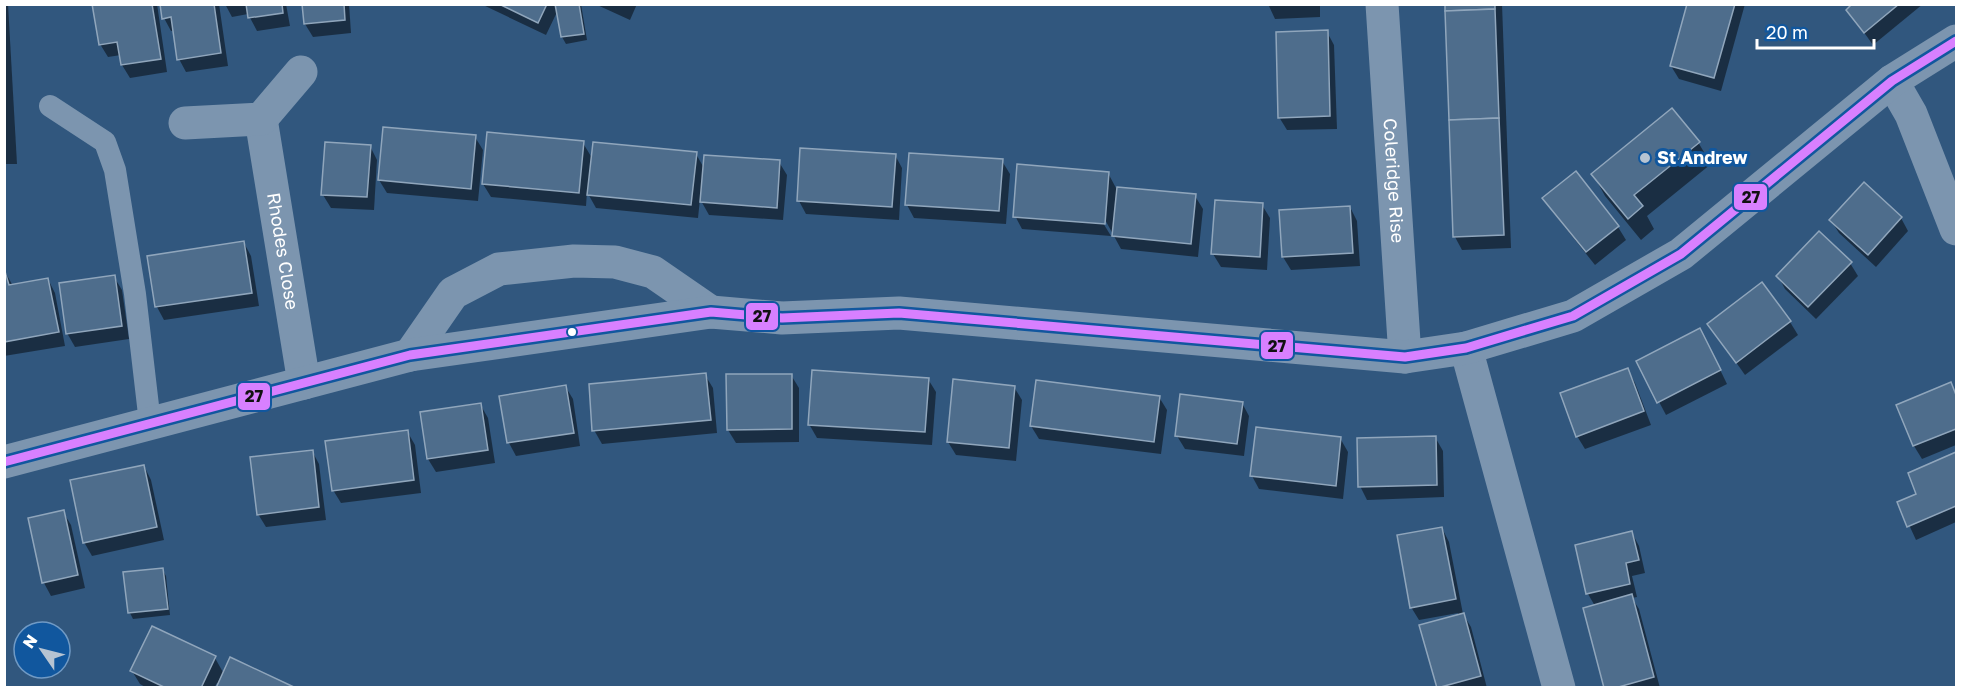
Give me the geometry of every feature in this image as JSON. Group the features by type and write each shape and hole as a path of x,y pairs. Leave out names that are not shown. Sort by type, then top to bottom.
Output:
{"street":[{"name":"Coleridge Rise","path":"1382,4 1405,357"},
{"path":"4,462 411,355 711,312 782,318 899,313 1405,357 1466,348 1573,316 1681,254 1892,81 1956,41"},
{"path":"185,123 261,119 301,72"},
{"path":"1892,81 1911,114 1956,229"},
{"name":"Rhodes Close","path":"261,119 304,383"},
{"path":"411,355 453,293 499,269 574,261 615,262 653,272 711,312"},
{"path":"1466,348 1559,687"}],"lane":[{"path":"50,106 105,142 115,170 135,294 150,423"}],"building":[{"path":"92,4 152,4 161,59 121,65 117,42 99,45"},
{"path":"160,4 214,4 221,53 177,60 171,17 162,19"},
{"path":"246,4 282,4 283,13 248,18"},
{"path":"302,4 344,4 345,20 304,24"},
{"path":"499,4 547,4 538,23"},
{"path":"555,4 579,4 584,34 561,37"},
{"path":"1445,4 1495,4 1495,9 1445,11"},
{"path":"1687,4 1735,4 1714,78 1670,66"},
{"path":"1852,4 1899,4 1864,33 1846,10"},
{"path":"1495,9 1499,118 1449,120 1445,11"},
{"path":"1328,30 1330,116 1278,118 1276,32"},
{"name":"St Andrew","path":"1672,108 1700,142 1634,195 1643,206 1628,219 1591,174"},
{"path":"1499,118 1504,235 1453,237 1449,120"},
{"path":"383,127 476,135 471,189 378,180"},
{"path":"487,132 584,141 579,193 482,184"},
{"path":"325,142 371,145 367,197 321,195"},
{"path":"593,142 697,152 691,205 587,195"},
{"path":"800,148 896,154 892,207 797,201"},
{"path":"909,153 1003,159 999,211 905,205"},
{"path":"704,155 780,160 777,208 700,202"},
{"path":"1017,164 1109,172 1105,224 1013,217"},
{"path":"1576,171 1619,226 1586,252 1542,198"},
{"path":"1864,182 1902,217 1868,255 1829,220"},
{"path":"1117,187 1196,194 1191,244 1112,236"},
{"path":"1215,200 1263,203 1260,257 1211,254"},
{"path":"1350,206 1353,253 1282,257 1279,210"},
{"path":"1819,231 1852,262 1808,307 1776,276"},
{"path":"244,241 252,293 155,307 147,256"},
{"path":"4,268 9,285 48,278 59,332 4,342"},
{"path":"115,275 122,326 66,334 59,283"},
{"path":"1762,282 1791,321 1736,363 1707,324"},
{"path":"1700,328 1721,370 1657,403 1636,361"},
{"path":"1628,368 1644,411 1576,437 1560,393"},
{"path":"812,370 929,378 925,432 808,425"},
{"path":"706,373 711,420 592,431 589,384"},
{"path":"726,374 792,374 792,429 727,430"},
{"path":"953,379 1015,386 1009,448 947,442"},
{"path":"1036,380 1160,396 1154,442 1030,426"},
{"path":"1951,382 1956,395 1956,429 1913,446 1896,405"},
{"path":"566,385 574,433 507,443 499,396"},
{"path":"1180,394 1243,402 1237,444 1175,436"},
{"path":"481,403 488,450 427,459 420,412"},
{"path":"1256,427 1341,437 1336,486 1250,476"},
{"path":"408,430 414,480 332,491 325,441"},
{"path":"1436,436 1437,485 1358,487 1357,438"},
{"path":"313,450 319,507 257,515 250,457"},
{"path":"1956,452 1956,506 1907,527 1897,502 1916,494 1908,473"},
{"path":"144,465 157,527 83,543 70,480"},
{"path":"64,510 78,575 42,583 28,518"},
{"path":"1442,527 1456,599 1410,608 1397,535"},
{"path":"1632,531 1639,560 1626,563 1630,584 1586,594 1575,545"},
{"path":"163,568 168,609 128,613 123,572"},
{"path":"1632,594 1654,677 1615,688 1604,688 1583,608"},
{"path":"1464,613 1481,676 1437,688 1419,625"},
{"path":"152,626 216,656 201,688 166,688 130,671"},
{"path":"230,657 296,688 216,688"}],"transit line":[{"name":"27","path":"4,462 410,355 711,312 782,318 899,313 1405,357 1466,348 1573,316 1681,254 1892,81 1956,41"}],"place":[{"name":"St Andrew","path":"1645,158"}]}
